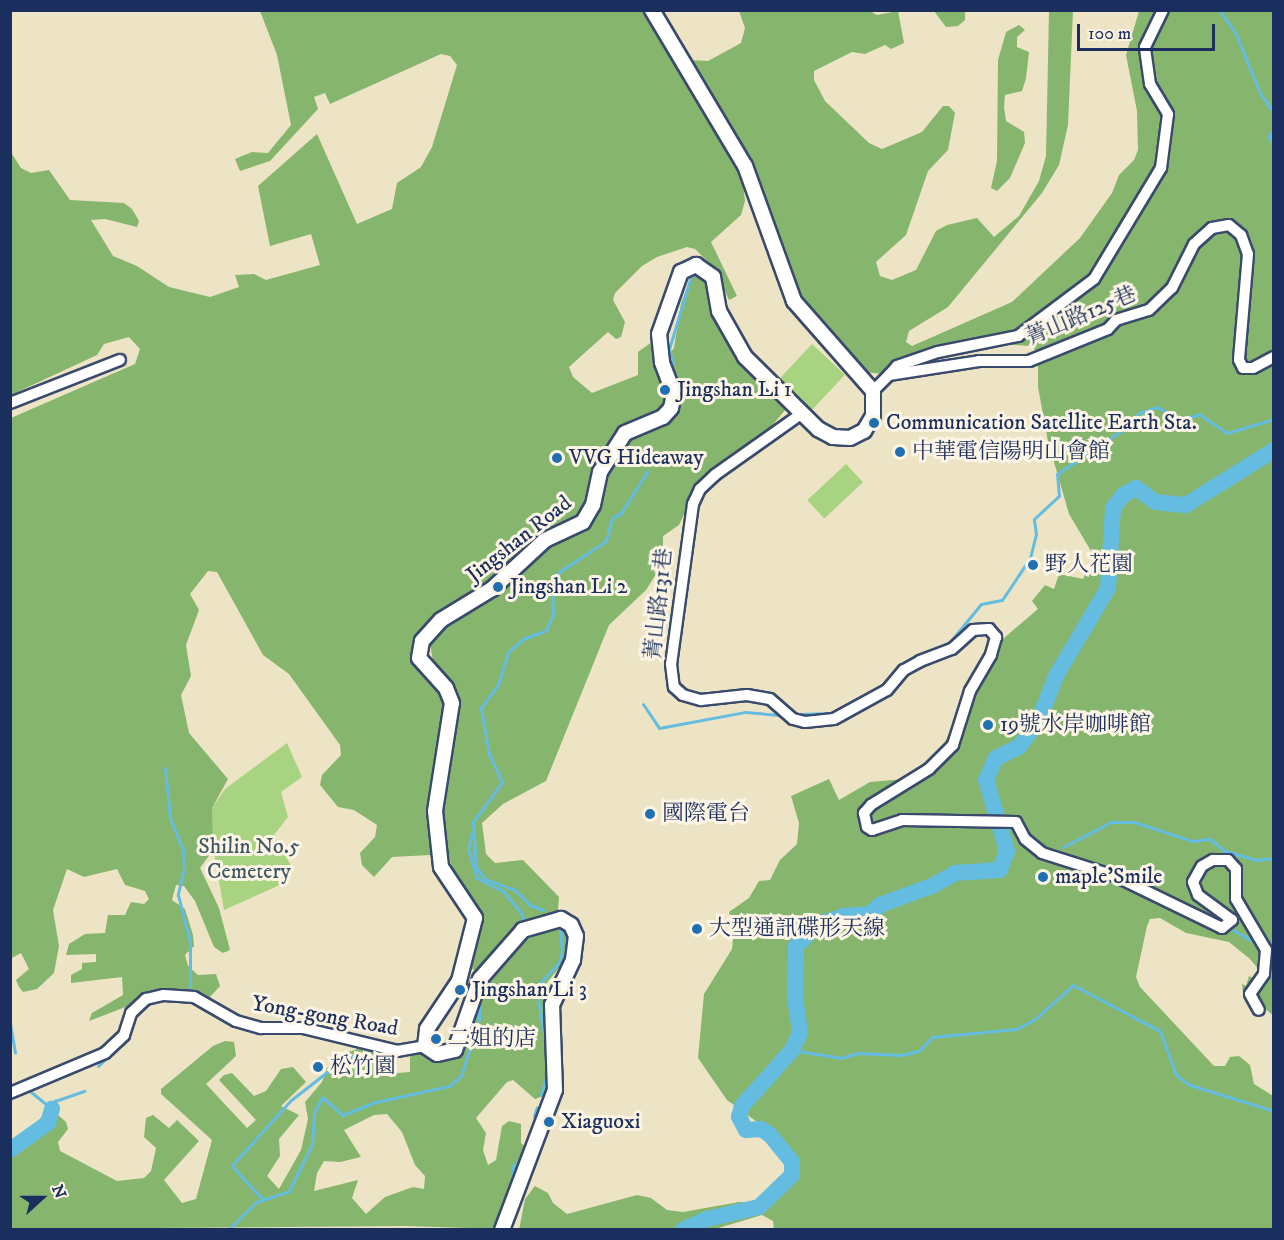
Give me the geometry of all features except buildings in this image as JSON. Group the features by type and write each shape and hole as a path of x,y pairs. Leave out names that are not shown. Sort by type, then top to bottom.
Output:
{"street":[{"path":"652,10 745,166 794,301 873,391 897,366 938,352 1018,336 1094,279 1161,168 1168,114 1150,84 1145,47 1162,10"},
{"name":"菁山路125巷","path":"890,375 979,361 1029,361 1097,334 1116,320 1149,310 1172,288 1194,244 1212,228 1229,225 1241,235 1248,254 1239,360 1243,368 1253,368 1274,357"},
{"name":"Jingshan Road","path":"425,1046 427,1029 459,981 475,918 441,867 435,811 452,703 439,678 419,658 422,641 441,620 492,589 545,540 583,522 593,505 600,472 626,433 663,417 672,408 674,394 662,362 659,334 670,295 681,272 696,265 712,277 719,311 745,357 801,414 833,437 850,438 864,431 873,416 873,391"},
{"path":"10,403 120,360"},
{"name":"菁山路131巷","path":"801,414 715,475 700,489 693,504 671,664 674,687 683,695 701,700 747,695 770,699 793,719 805,722 834,719 887,690 904,670 952,649 973,630 989,629 996,637 991,656 970,691 953,745 929,769 864,813 867,827 872,830 903,820 1016,822 1025,839 1042,853 1115,876 1222,927 1232,920 1198,895 1193,882 1202,866 1213,860 1228,860 1236,869 1236,899 1266,950 1264,974 1250,993 1259,1010"},
{"path":"425,1046 437,1054 455,1050 480,979 523,930 555,920 566,922 576,936 573,960 552,1005 557,1076 548,1114 542,1120 536,1146 502,1230"},
{"name":"Yong-gong Road","path":"10,1093 105,1053 124,1035 131,1013 146,999 164,995 194,997 236,1021 261,1028 303,1028 397,1051 425,1046"}],"green space":[{"path":"868,10 877,15 898,11 904,43 891,49 885,45 865,54 852,52 814,71 814,80 825,101 869,143 882,149 922,132 943,106 949,106 955,113 948,150 928,171 906,235 876,262 880,276 892,280 916,270 936,231 947,225 977,218 994,237 1019,216 1039,181 1046,156 1049,11 1073,11 1068,125 1059,165 1042,193 948,307 909,331 906,342 912,346 1012,302 1080,238 1112,193 1119,175 1134,160 1138,150 1137,111 1126,55 1139,11 1273,11 1273,1015 1243,992 1242,984 1246,986 1249,976 1253,978 1260,971 1250,959 1229,942 1186,933 1160,918 1150,919 1147,926 1136,977 1140,987 1214,1066 1225,1066 1230,1057 1239,1056 1250,1065 1254,1084 1273,1096 1273,1229 774,1230 773,1221 762,1215 715,1229 519,1230 525,1199 535,1186 548,1193 553,1203 567,1214 637,1195 651,1198 667,1210 683,1212 739,1202 763,1203 795,1178 796,1167 779,1138 727,1100 698,1058 704,994 732,949 734,930 729,912 749,898 759,881 770,880 780,860 797,844 799,823 791,796 829,779 839,800 870,782 905,779 940,754 989,640 1004,638 1038,609 1032,601 1045,585 1054,589 1059,574 1083,579 1094,556 1069,514 1048,441 1038,387 1038,352 1029,346 964,341 945,346 882,374 865,372 798,300 785,260 689,60 708,61 741,43 745,28 739,11"},
{"path":"260,11 646,11 731,153 743,184 745,201 741,215 711,242 737,296 729,300 714,268 695,249 687,247 657,257 642,266 615,293 613,300 625,322 621,337 616,339 608,332 569,367 573,377 592,393 638,375 638,352 656,339 669,354 674,348 681,303 691,278 700,273 706,277 715,306 783,399 786,409 769,429 730,455 697,487 679,525 663,536 663,563 646,590 609,625 546,781 503,804 482,823 486,854 495,863 523,860 559,897 558,910 538,921 478,973 470,967 470,960 481,922 478,909 457,880 440,833 450,683 433,661 430,644 416,652 440,685 444,701 430,816 432,851 430,855 392,857 374,877 362,865 360,853 375,837 377,825 354,810 338,807 320,785 322,775 341,755 340,745 289,674 263,655 217,572 208,571 190,594 199,610 186,645 191,676 181,695 189,733 228,779 212,808 213,850 200,868 219,908 230,950 223,953 214,947 195,901 184,886 176,885 172,900 185,909 193,935 194,946 185,955 188,966 198,975 216,974 220,986 208,999 192,990 152,993 136,1003 89,1021 92,1013 123,995 122,977 71,983 71,975 82,969 82,963 96,962 96,954 66,955 69,944 85,934 105,933 108,915 125,915 131,902 144,904 149,899 145,891 125,885 117,869 84,877 67,869 53,910 59,946 54,973 37,989 23,992 19,987 16,980 29,969 21,953 10,959 11,418 135,364 140,349 129,337 104,344 97,355 11,395 10,151 21,168 31,173 49,170 70,200 124,203 132,209 139,221 137,227 105,219 91,220 113,256 137,266 169,287 210,297 239,287 235,275 254,274 266,280 320,265 311,234 270,246 258,186 317,134 357,224 392,209 397,183 421,167 432,147 457,65 450,56 441,54 330,104 325,93 314,97 318,109 270,161 240,171 235,159 252,152 268,153 291,125 277,55"},
{"path":"934,11 965,11 965,20 958,26 946,27"},
{"path":"1019,25 1025,30 1017,37 1017,47 1029,52 1026,78 1022,91 1005,95 1004,107 1006,121 1024,132 1025,143 1010,178 997,191 991,188 997,161 998,60 1006,32"},
{"path":"812,344 845,375 812,410 779,379"},
{"path":"846,464 863,482 824,518 807,500"},
{"name":"Shilin No.5 Cemetery","path":"287,743 302,777 281,792 288,817 274,835 293,869 280,885 224,910 210,829 212,808 225,789"},
{"path":"559,924 571,937 566,959 546,984 551,1085 546,1095 535,1099 513,1080 507,1082 476,1118 486,1133 483,1150 488,1165 496,1160 502,1126 509,1121 521,1124 521,1143 531,1152 500,1229 404,1226 11,1229 10,1154 44,1114 58,1115 66,1122 68,1129 58,1142 60,1151 117,1181 144,1178 151,1171 156,1148 144,1137 146,1118 153,1115 169,1128 177,1120 199,1141 164,1180 182,1203 196,1199 212,1140 161,1094 161,1089 213,1046 225,1041 234,1042 236,1056 206,1084 247,1128 256,1120 219,1080 224,1075 232,1073 254,1096 266,1091 281,1069 293,1067 306,1082 281,1106 299,1115 279,1139 280,1156 267,1176 279,1189 301,1150 308,1119 305,1102 322,1082 327,1068 346,1053 366,1046 377,1050 380,1066 387,1074 410,1072 410,1052 424,1049 443,1059 480,989 512,952 542,928","holes":["387,1114 402,1132 415,1165 425,1176 424,1189 413,1187 385,1197 366,1214 352,1198 358,1180 314,1191 317,1173 324,1161 340,1162 361,1157 344,1130 374,1115"]}],"waterway":[{"path":"1219,10 1235,32 1260,93 1274,114"},
{"path":"1274,126 1269,136 1274,146"},
{"path":"673,364 669,349 691,276"},
{"path":"884,686 904,663 950,642 981,604 1002,600 1030,558 1036,534 1034,519 1059,496 1057,474 1121,431 1139,413 1157,407 1181,420 1199,414 1227,433 1274,419"},
{"path":"683,1230 707,1219 759,1207 792,1175 792,1162 770,1135 761,1129 746,1130 739,1117 742,1106 792,1050 800,1033 795,998 796,946 819,924 843,916 870,914 880,905 932,886 955,873 1000,870 1007,851 986,780 996,758 1019,747 1039,720 1056,676 1108,588 1113,508 1123,495 1136,488 1155,502 1186,505 1274,450"},
{"path":"543,910 530,905 515,890 485,879 476,867 473,822 502,782 489,754 481,708 498,685 508,652 523,639 546,630 553,615 552,590 559,572 606,541 612,518 621,513 647,472"},
{"path":"800,714 831,713 868,695"},
{"path":"643,704 659,728 745,712 779,715"},
{"path":"165,768 170,818 183,850 184,868 178,895 190,941 190,991"},
{"path":"1063,847 1111,822 1134,822 1193,841 1210,839 1223,850 1255,860 1274,858"},
{"path":"472,833 468,849 477,878 504,892 522,914 523,919 513,931"},
{"path":"547,1050 538,1000 541,982 558,964 562,953 560,926"},
{"path":"1233,930 1257,944"},
{"path":"482,993 495,971"},
{"path":"792,1050 841,1058 858,1053 901,1055 919,1051 932,1037 1016,1029 1034,1020 1073,985 1160,1031 1176,1075 1190,1085 1274,1111"},
{"path":"228,1230 256,1202 289,1191 312,1144 314,1113 322,1097 343,1115 376,1102 449,1086 461,1076 479,1019 479,1002"},
{"path":"10,1024 15,1053"},
{"path":"98,1066 127,1039"},
{"path":"233,1164 291,1100 345,1058 366,1053 367,1048"},
{"path":"541,1095 548,1071"},
{"path":"31,1092 52,1109 55,1101 84,1091"},
{"path":"534,1116 537,1107"},
{"path":"10,1150 48,1123 52,1109"},
{"path":"512,1185 513,1167 526,1152"},
{"path":"232,1166 263,1200"},
{"path":"493,1229 500,1219"}],"place":[{"name":"Jingshan Li 1","path":"665,390"},
{"name":"Communication Satellite Earth Sta.","path":"874,423"},
{"name":"中華電信陽明山會館","path":"900,452"},
{"name":"VVG Hideaway","path":"557,458"},
{"name":"野人花園","path":"1033,565"},
{"name":"Jingshan Li 2","path":"498,587"},
{"name":"19號水岸咖啡館","path":"988,725"},
{"name":"國際電台","path":"650,814"},
{"name":"maple'Smile","path":"1043,877"},
{"name":"大型通訊碟形天線","path":"697,929"},
{"name":"Jingshan Li 3","path":"460,990"},
{"name":"二姐的店","path":"436,1039"},
{"name":"松竹園","path":"318,1067"},
{"name":"Xiaguoxi","path":"549,1122"}]}
